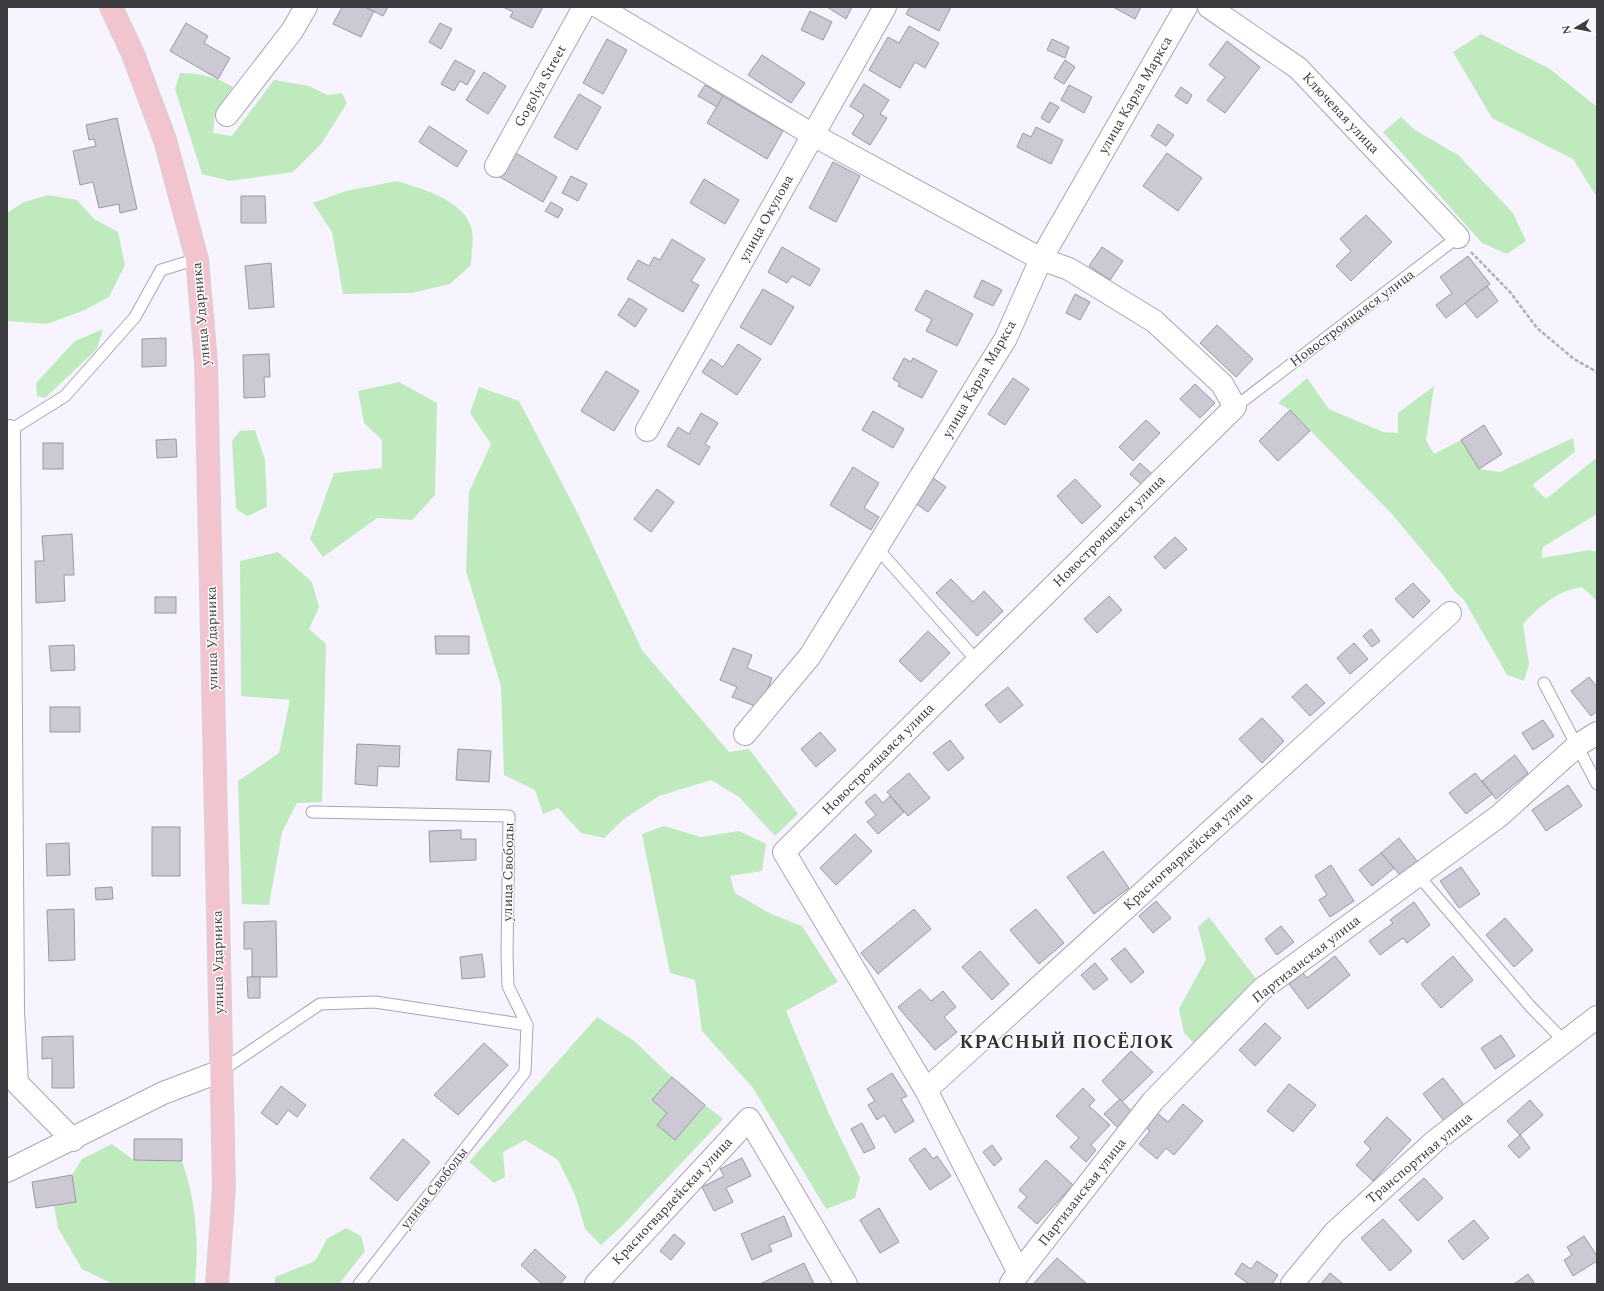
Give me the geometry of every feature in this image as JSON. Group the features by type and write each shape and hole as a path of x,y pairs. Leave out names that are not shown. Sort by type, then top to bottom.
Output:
{"main road":[{"name":"улица Ударника","path":"112,7 133,54 165,140 197,259 206,362 224,1188 217,1284"}],"street":[{"path":"227,115 292,31 306,7"},
{"name":"Gogolya Street","path":"496,166 584,7"},
{"path":"599,7 813,135 1042,259 1069,269 1154,321 1222,384 1235,406"},
{"name":"улица Окулова","path":"647,430 885,7"},
{"name":"улица Карла Маркса","path":"745,734 810,656 1006,338 1042,259 1186,7"},
{"name":"Ключевая улица","path":"1209,7 1298,68 1458,237"},
{"name":"Новостроящаяся улица","path":"926,1090 784,852 1235,406"},
{"path":"8,431 13,1011 16,1083 73,1140"},
{"name":"Красногвардейская улица","path":"926,1090 1450,613"},
{"name":"Партизанская улица","path":"1015,1279 1153,1101 1262,989 1417,874 1499,816 1578,745 1597,733"},
{"name":"Транспортная улица","path":"1292,1284 1335,1232 1435,1141 1597,1017"},
{"path":"7,1171 73,1140 163,1093 221,1071"},
{"path":"926,1090 1015,1279"},
{"name":"Красногвардейская улица","path":"596,1284 749,1119 846,1284"}],"lane":[{"name":"Новостроящаяся улица","path":"1235,406 1458,237"},
{"path":"8,431 65,396 135,316 161,270 197,259"},
{"path":"877,548 977,661"},
{"path":"1544,683 1578,745 1597,784"},
{"name":"улица Свободы","path":"312,812 509,816 508,986 527,1025 525,1072 359,1284"},
{"path":"1417,874 1530,1006 1565,1042"},
{"path":"221,1071 320,1004 375,1002 527,1025"}],"path":[{"path":"1458,237 1510,292 1537,328 1574,359 1597,372"}],"green space":[{"path":"1481,34 1550,69 1597,107 1597,197 1573,159 1492,118 1453,52"},
{"path":"180,73 208,76 233,87 215,114 213,133 232,136 274,80 309,86 327,95 342,93 347,103 321,144 293,172 230,181 202,174 175,89"},
{"path":"1401,117 1415,130 1458,155 1513,213 1526,241 1507,254 1482,243 1383,132"},
{"path":"397,181 441,197 452,203 461,211 468,220 473,234 471,265 450,284 411,293 343,294 332,232 313,203 346,191"},
{"path":"48,195 77,200 94,219 118,232 125,265 109,297 85,310 47,324 7,321 7,213 24,202"},
{"path":"103,329 97,349 45,398 37,396 36,383 75,341"},
{"path":"1307,378 1329,409 1383,432 1398,433 1398,413 1434,386 1426,440 1434,454 1461,440 1479,469 1500,472 1573,438 1575,452 1532,485 1546,499 1595,459 1597,460 1597,514 1543,547 1542,558 1589,550 1597,552 1597,601 1582,587 1573,589 1550,600 1523,624 1529,664 1524,681 1507,675 1464,600 1456,593 1443,575 1391,513 1290,410 1278,403"},
{"path":"399,382 437,403 435,495 412,520 377,518 323,557 310,539 334,473 382,468 382,440 364,423 358,391"},
{"path":"479,387 519,401 578,514 642,650 729,752 749,749 798,814 775,836 739,797 711,780 659,796 624,819 604,838 581,833 558,808 543,814 535,790 504,775 501,686 466,571 469,492 491,444 470,413"},
{"path":"255,430 265,460 267,507 247,516 236,509 232,441 240,431"},
{"path":"278,552 312,582 319,607 309,629 326,644 322,802 297,803 282,832 269,905 242,904 238,781 279,753 290,700 241,696 240,561"},
{"path":"664,826 701,837 739,831 766,844 762,871 730,876 735,893 771,914 802,926 838,982 786,1011 829,1114 860,1178 855,1198 826,1209 753,1088 702,1031 695,980 670,973 642,834"},
{"path":"1209,917 1257,980 1198,1047 1184,1033 1179,1009 1206,959 1198,927"},
{"path":"597,1017 633,1040 672,1077 652,1100 667,1113 657,1125 675,1140 705,1105 723,1119 621,1227 601,1245 585,1229 576,1197 558,1160 525,1140 503,1152 505,1177 494,1183 469,1162"},
{"path":"112,1144 134,1160 182,1161 187,1176 195,1221 197,1252 195,1284 113,1284 82,1269 58,1228 54,1205 76,1202 72,1175 82,1159"},
{"path":"346,1228 361,1236 365,1251 339,1284 275,1284 275,1277 315,1261 327,1239"}],"building":[{"path":"342,7 365,7 374,11 361,37 333,24"},
{"path":"365,7 388,7 383,16"},
{"path":"503,7 543,7 532,28 510,17 513,12"},
{"path":"827,7 852,7 846,19"},
{"path":"910,7 951,7 939,31 906,14"},
{"path":"1113,7 1141,7 1135,19"},
{"path":"810,11 832,22 823,40 801,30"},
{"path":"186,23 208,36 204,43 230,58 218,79 170,51"},
{"path":"440,23 452,29 441,49 429,42"},
{"path":"909,26 939,43 925,68 915,62 900,88 869,70 888,37 899,43"},
{"path":"607,39 627,50 603,94 583,83"},
{"path":"1052,39 1069,47 1065,58 1047,50"},
{"path":"1227,41 1260,67 1225,113 1207,100 1225,77 1209,65"},
{"path":"762,55 805,83 791,103 748,75"},
{"path":"455,60 475,71 467,85 460,81 454,91 441,84"},
{"path":"1065,60 1075,67 1064,84 1054,78"},
{"path":"484,72 506,86 488,114 466,100"},
{"path":"864,84 889,100 880,114 887,118 870,145 852,134 864,115 850,106"},
{"path":"705,85 723,96 717,107 698,96"},
{"path":"1069,85 1092,97 1084,113 1061,100"},
{"path":"1181,87 1192,95 1187,104 1175,96"},
{"path":"579,94 601,107 577,150 554,137"},
{"path":"723,96 783,131 767,159 707,123"},
{"path":"1050,102 1059,107 1049,123 1041,118"},
{"path":"117,118 137,209 120,213 119,204 99,208 93,182 80,185 73,151 96,146 94,139 89,140 86,125"},
{"path":"1158,124 1174,135 1166,146 1151,136"},
{"path":"429,126 467,151 457,167 419,142"},
{"path":"1036,127 1063,140 1051,164 1017,147 1023,133 1031,137"},
{"path":"514,152 557,177 543,202 500,177"},
{"path":"1167,153 1202,178 1178,211 1143,186"},
{"path":"833,162 860,176 836,222 809,208"},
{"path":"571,176 587,184 578,201 562,193"},
{"path":"704,179 739,200 725,224 690,203"},
{"path":"241,196 265,196 266,223 241,223"},
{"path":"551,202 563,209 558,218 545,211"},
{"path":"1366,215 1392,242 1351,281 1336,266 1351,251 1340,239"},
{"path":"672,239 705,259 691,281 699,285 683,312 627,279 638,260 649,266 654,257 660,260"},
{"path":"782,247 820,269 810,286 792,276 787,283 768,272"},
{"path":"1102,247 1123,261 1110,280 1089,266"},
{"path":"1468,256 1490,284 1446,318 1436,305 1452,293 1440,277"},
{"path":"271,263 274,307 249,309 245,266"},
{"path":"982,280 1002,290 993,306 974,297"},
{"path":"1487,286 1498,301 1477,318 1465,303"},
{"path":"763,289 794,307 771,345 740,327"},
{"path":"926,290 973,314 957,346 926,331 932,319 915,310"},
{"path":"1075,294 1090,302 1080,320 1066,313"},
{"path":"629,298 647,309 635,327 618,315"},
{"path":"1217,325 1253,359 1236,377 1200,343"},
{"path":"166,338 166,366 142,367 142,339"},
{"path":"738,344 761,359 737,395 702,372 711,359 723,367"},
{"path":"269,354 270,377 264,377 265,397 244,398 243,355"},
{"path":"904,358 911,362 913,358 937,371 922,398 898,386 900,383 893,379"},
{"path":"606,371 639,391 614,431 581,411"},
{"path":"1013,378 1029,389 1005,425 988,414"},
{"path":"1195,384 1215,403 1200,418 1180,399"},
{"path":"1290,410 1310,431 1278,461 1259,441"},
{"path":"873,411 904,429 893,448 862,430"},
{"path":"701,413 718,423 705,444 710,447 699,465 667,446 678,427 689,434"},
{"path":"1146,420 1160,433 1133,461 1119,447"},
{"path":"1484,425 1502,454 1479,469 1461,440"},
{"path":"176,439 177,457 157,458 156,440"},
{"path":"43,443 63,443 63,469 43,469"},
{"path":"1140,463 1152,474 1142,485 1130,474"},
{"path":"853,467 879,483 864,508 879,517 871,530 830,505"},
{"path":"933,478 946,487 928,512 915,503"},
{"path":"1075,479 1101,506 1082,524 1057,496"},
{"path":"657,489 674,502 651,532 634,519"},
{"path":"72,534 74,575 64,575 65,601 36,603 35,561 44,561 42,536"},
{"path":"1175,537 1187,549 1165,569 1154,557"},
{"path":"951,579 973,602 984,591 1003,611 977,636 936,593"},
{"path":"1413,583 1430,601 1413,618 1395,599"},
{"path":"1109,596 1122,610 1097,633 1084,619"},
{"path":"155,597 176,597 176,613 155,613"},
{"path":"1371,629 1380,641 1372,647 1363,636"},
{"path":"928,631 950,653 921,682 899,661"},
{"path":"435,636 469,636 469,654 436,654"},
{"path":"1354,643 1368,659 1350,674 1337,658"},
{"path":"74,645 75,670 51,671 49,646"},
{"path":"733,648 752,655 747,668 772,678 760,708 732,697 737,687 720,680"},
{"path":"1589,677 1597,687 1597,711 1591,716 1571,691"},
{"path":"1306,684 1325,703 1310,716 1292,697"},
{"path":"1008,687 1023,705 1000,723 985,705"},
{"path":"50,707 80,707 80,732 50,732"},
{"path":"1262,718 1284,741 1262,763 1239,739"},
{"path":"1543,720 1554,736 1533,750 1522,733"},
{"path":"820,732 836,750 816,767 801,749"},
{"path":"950,740 964,758 948,771 933,753"},
{"path":"357,744 400,746 399,767 378,766 377,786 355,784"},
{"path":"458,749 491,751 489,782 456,780"},
{"path":"1515,755 1528,773 1496,799 1482,781"},
{"path":"909,773 930,798 908,816 887,792"},
{"path":"1475,773 1492,794 1466,814 1449,793"},
{"path":"1568,785 1582,806 1546,831 1532,810"},
{"path":"875,794 883,803 890,796 904,812 878,834 867,822 876,815 865,802"},
{"path":"152,827 180,827 180,876 152,876"},
{"path":"461,830 461,839 476,839 476,860 430,862 429,831"},
{"path":"855,834 872,851 836,885 820,868"},
{"path":"1399,838 1417,861 1400,875 1381,853"},
{"path":"69,843 70,875 47,876 46,844"},
{"path":"1103,851 1129,888 1094,914 1067,877"},
{"path":"1381,853 1394,868 1372,886 1359,870"},
{"path":"1331,865 1354,901 1330,917 1319,900 1327,895 1315,876"},
{"path":"1461,867 1480,894 1459,908 1440,881"},
{"path":"112,887 113,899 96,900 95,888"},
{"path":"1156,901 1171,918 1153,933 1139,916"},
{"path":"1414,902 1430,925 1407,943 1403,938 1380,955 1369,941 1393,923 1390,920"},
{"path":"74,909 75,960 49,961 47,910"},
{"path":"914,909 931,929 878,974 861,953"},
{"path":"1036,909 1064,943 1039,964 1010,930"},
{"path":"1505,918 1533,950 1514,967 1486,935"},
{"path":"276,921 277,977 252,977 252,949 244,949 244,922"},
{"path":"1281,926 1294,942 1277,955 1265,939"},
{"path":"1125,948 1144,972 1131,983 1111,959"},
{"path":"980,951 1009,984 992,1000 962,967"},
{"path":"482,954 485,977 462,979 460,957"},
{"path":"1335,956 1350,975 1308,1009 1289,984 1303,973 1307,978"},
{"path":"1453,956 1473,980 1441,1008 1421,984"},
{"path":"1095,963 1108,979 1094,990 1081,975"},
{"path":"247,977 260,977 260,998 248,998"},
{"path":"920,989 931,1001 943,991 956,1007 944,1017 957,1032 935,1050 898,1007"},
{"path":"1265,1023 1281,1038 1255,1066 1239,1050"},
{"path":"1501,1035 1515,1056 1495,1069 1481,1048"},
{"path":"73,1036 74,1088 52,1088 52,1058 42,1059 42,1037"},
{"path":"484,1043 508,1065 458,1115 434,1095"},
{"path":"1131,1051 1153,1072 1122,1102 1102,1081"},
{"path":"892,1073 907,1096 901,1099 914,1121 895,1133 884,1115 877,1120 868,1105 875,1101 867,1089"},
{"path":"672,1077 705,1105 675,1140 657,1125 667,1113 652,1100"},
{"path":"1443,1078 1464,1105 1444,1121 1423,1094"},
{"path":"1289,1084 1316,1105 1293,1132 1267,1111"},
{"path":"281,1086 306,1105 297,1117 288,1110 277,1125 261,1113"},
{"path":"1083,1088 1095,1100 1089,1106 1110,1125 1091,1145 1096,1150 1086,1162 1070,1147 1079,1138 1056,1116"},
{"path":"1120,1099 1134,1114 1119,1129 1104,1114"},
{"path":"1530,1100 1543,1115 1520,1135 1507,1121"},
{"path":"1183,1104 1203,1121 1174,1155 1166,1148 1157,1159 1139,1144 1150,1131 1145,1127 1157,1113 1168,1122"},
{"path":"1387,1117 1411,1140 1373,1181 1356,1165 1371,1149 1364,1142"},
{"path":"862,1123 875,1148 864,1153 851,1129"},
{"path":"1520,1135 1530,1148 1519,1158 1508,1146"},
{"path":"134,1139 182,1139 182,1161 134,1160"},
{"path":"403,1139 430,1162 397,1201 370,1178"},
{"path":"992,1145 1002,1159 994,1166 983,1152"},
{"path":"925,1148 933,1159 937,1156 951,1176 930,1190 909,1159"},
{"path":"742,1158 751,1176 726,1188 733,1202 714,1211 702,1187 724,1176 720,1169"},
{"path":"1046,1160 1073,1185 1037,1224 1018,1207 1027,1197 1019,1190"},
{"path":"72,1175 76,1202 36,1208 32,1182"},
{"path":"1424,1178 1443,1198 1418,1221 1399,1200"},
{"path":"879,1208 899,1242 880,1253 860,1220"},
{"path":"784,1216 792,1236 769,1245 772,1251 752,1260 741,1234"},
{"path":"1383,1219 1412,1251 1390,1271 1361,1238"},
{"path":"1474,1220 1489,1238 1463,1260 1448,1241"},
{"path":"674,1234 685,1243 671,1260 660,1251"},
{"path":"1584,1236 1597,1256 1597,1261 1573,1276 1564,1260 1572,1255 1567,1247"},
{"path":"535,1249 566,1277 560,1284 542,1284 521,1265"},
{"path":"1057,1258 1087,1284 1033,1284"},
{"path":"1257,1261 1278,1275 1272,1284 1249,1284 1235,1274 1242,1263 1251,1269"},
{"path":"804,1263 814,1284 760,1284"},
{"path":"1330,1273 1342,1283 1321,1284"},
{"path":"1528,1274 1535,1284 1514,1284"}],"district":[{"name":"КРАСНЫЙ ПОСЁЛОК","path":"1067,1042"}]}
